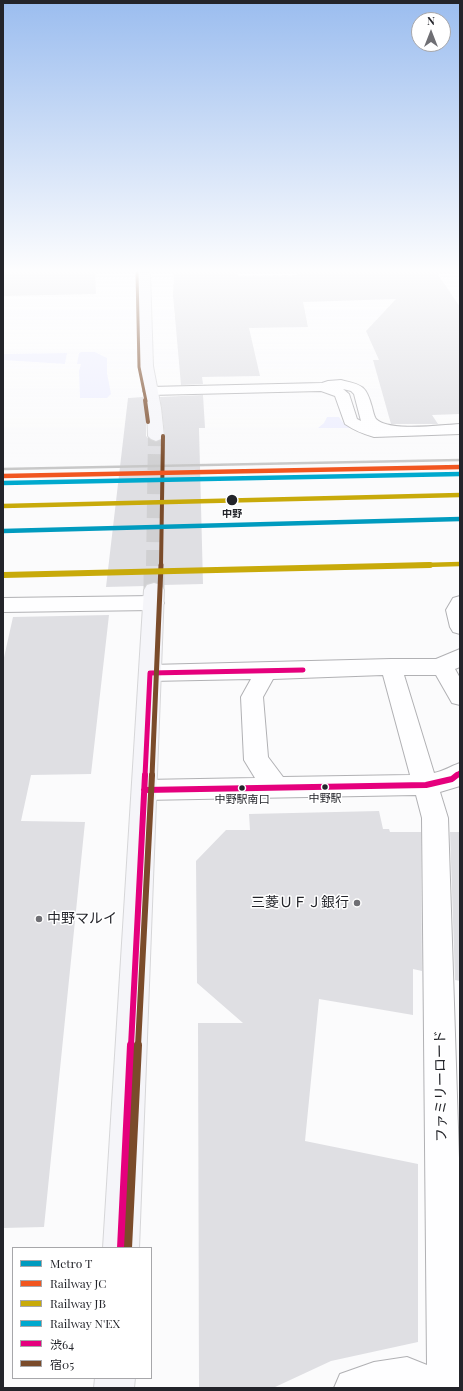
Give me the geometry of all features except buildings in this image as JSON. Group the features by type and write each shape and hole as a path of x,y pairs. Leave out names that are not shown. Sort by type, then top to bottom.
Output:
{"main road":[{"path":"145,338 146,366 154,408 156,436"},
{"path":"121,1247 154,597"}],"street":[{"path":"150,391 321,387 332,389 342,394 348,418 355,424 374,432 392,430 460,429"},
{"path":"3,605 154,597"},
{"path":"460,603 456,610 460,627"},
{"path":"150,673 391,667 451,662 460,697"},
{"name":"ファミリーロード","path":"391,667 435,818 447,1388"},
{"path":"267,671 252,697 256,760 276,787"},
{"path":"144,790 426,785 452,779 460,773"},
{"path":"354,1388 374,1382 407,1377 437,1388"}],"shaded area":[{"path":"95,352 107,358 107,373 111,394 107,398 80,398 79,371 81,364 77,364 79,353"},
{"path":"67,353 65,364 3,360 3,354"},
{"path":"327,417 339,417 344,424 351,428 318,428 324,423"}],"tunnel":[{"path":"154,566 156,436"},
{"path":"154,566 154,590"}],"railway":[{"path":"3,469 460,460"},
{"path":"3,506 201,501"}],"metro line":[{"name":"T","path":"3,531 460,519"}],"rail line":[{"name":"JC","path":"3,476 460,467"},
{"name":"N'EX","path":"3,483 460,474"},
{"name":"JB","path":"3,506 460,495"},
{"name":"JB","path":"3,575 460,564"}],"transit line":[{"name":"宿05","path":"138,338 139,367 148,422"},
{"name":"宿05","path":"128,1247 161,594 163,436"},
{"name":"渋64","path":"150,673 303,670"},
{"name":"渋64","path":"121,1247 150,673"},
{"name":"渋64","path":"144,790 426,785 452,779 460,773"}],"place":[{"name":"中野","path":"232,500"},
{"name":"中野駅","path":"325,787"},
{"name":"中野駅南口","path":"242,788"},
{"name":"三菱ＵＦＪ銀行","path":"357,903"},
{"name":"中野マルイ","path":"39,919"}]}
